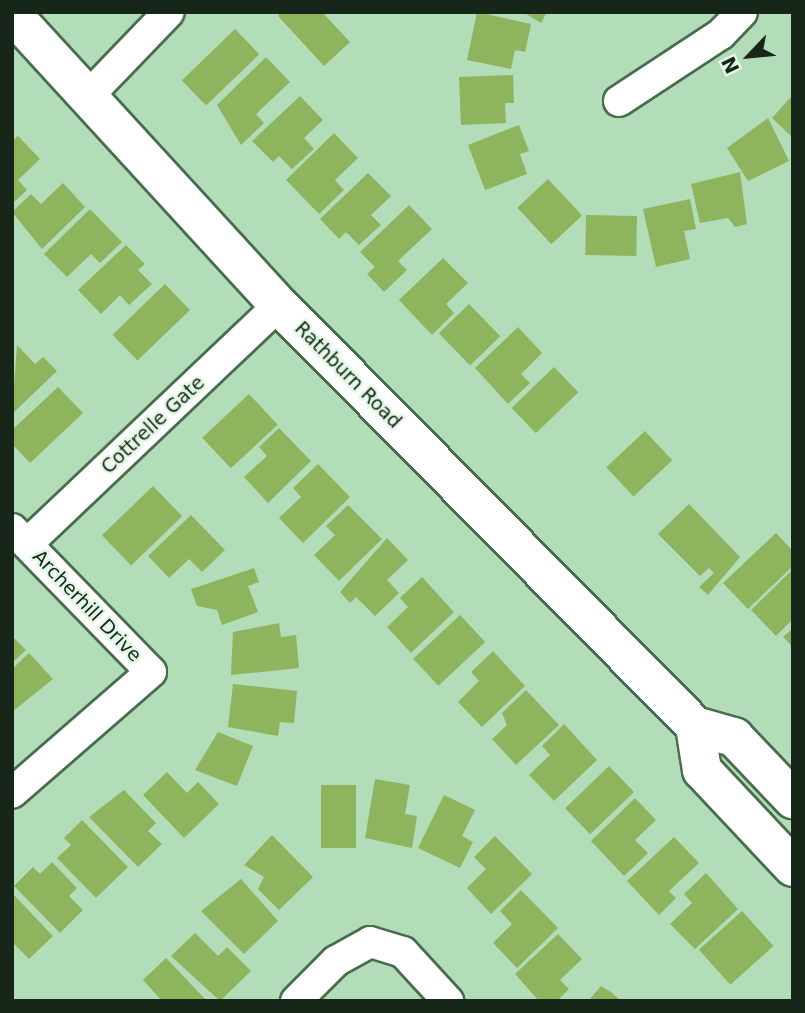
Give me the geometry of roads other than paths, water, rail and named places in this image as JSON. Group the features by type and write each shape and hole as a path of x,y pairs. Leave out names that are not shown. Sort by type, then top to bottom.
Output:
{"street":[{"path":"91,93 169,12"},
{"path":"619,101 721,34 742,12"},
{"name":"Rathburn Road","path":"12,14 91,93 279,305 695,726 734,737 793,799"},
{"name":"Cottrelle Gate","path":"20,536 279,305"},
{"name":"Archerhill Drive","path":"12,793 151,672 20,536"},
{"path":"695,726 702,770 793,867"},
{"path":"296,1001 337,961 370,942 403,952 448,1001"}]}
